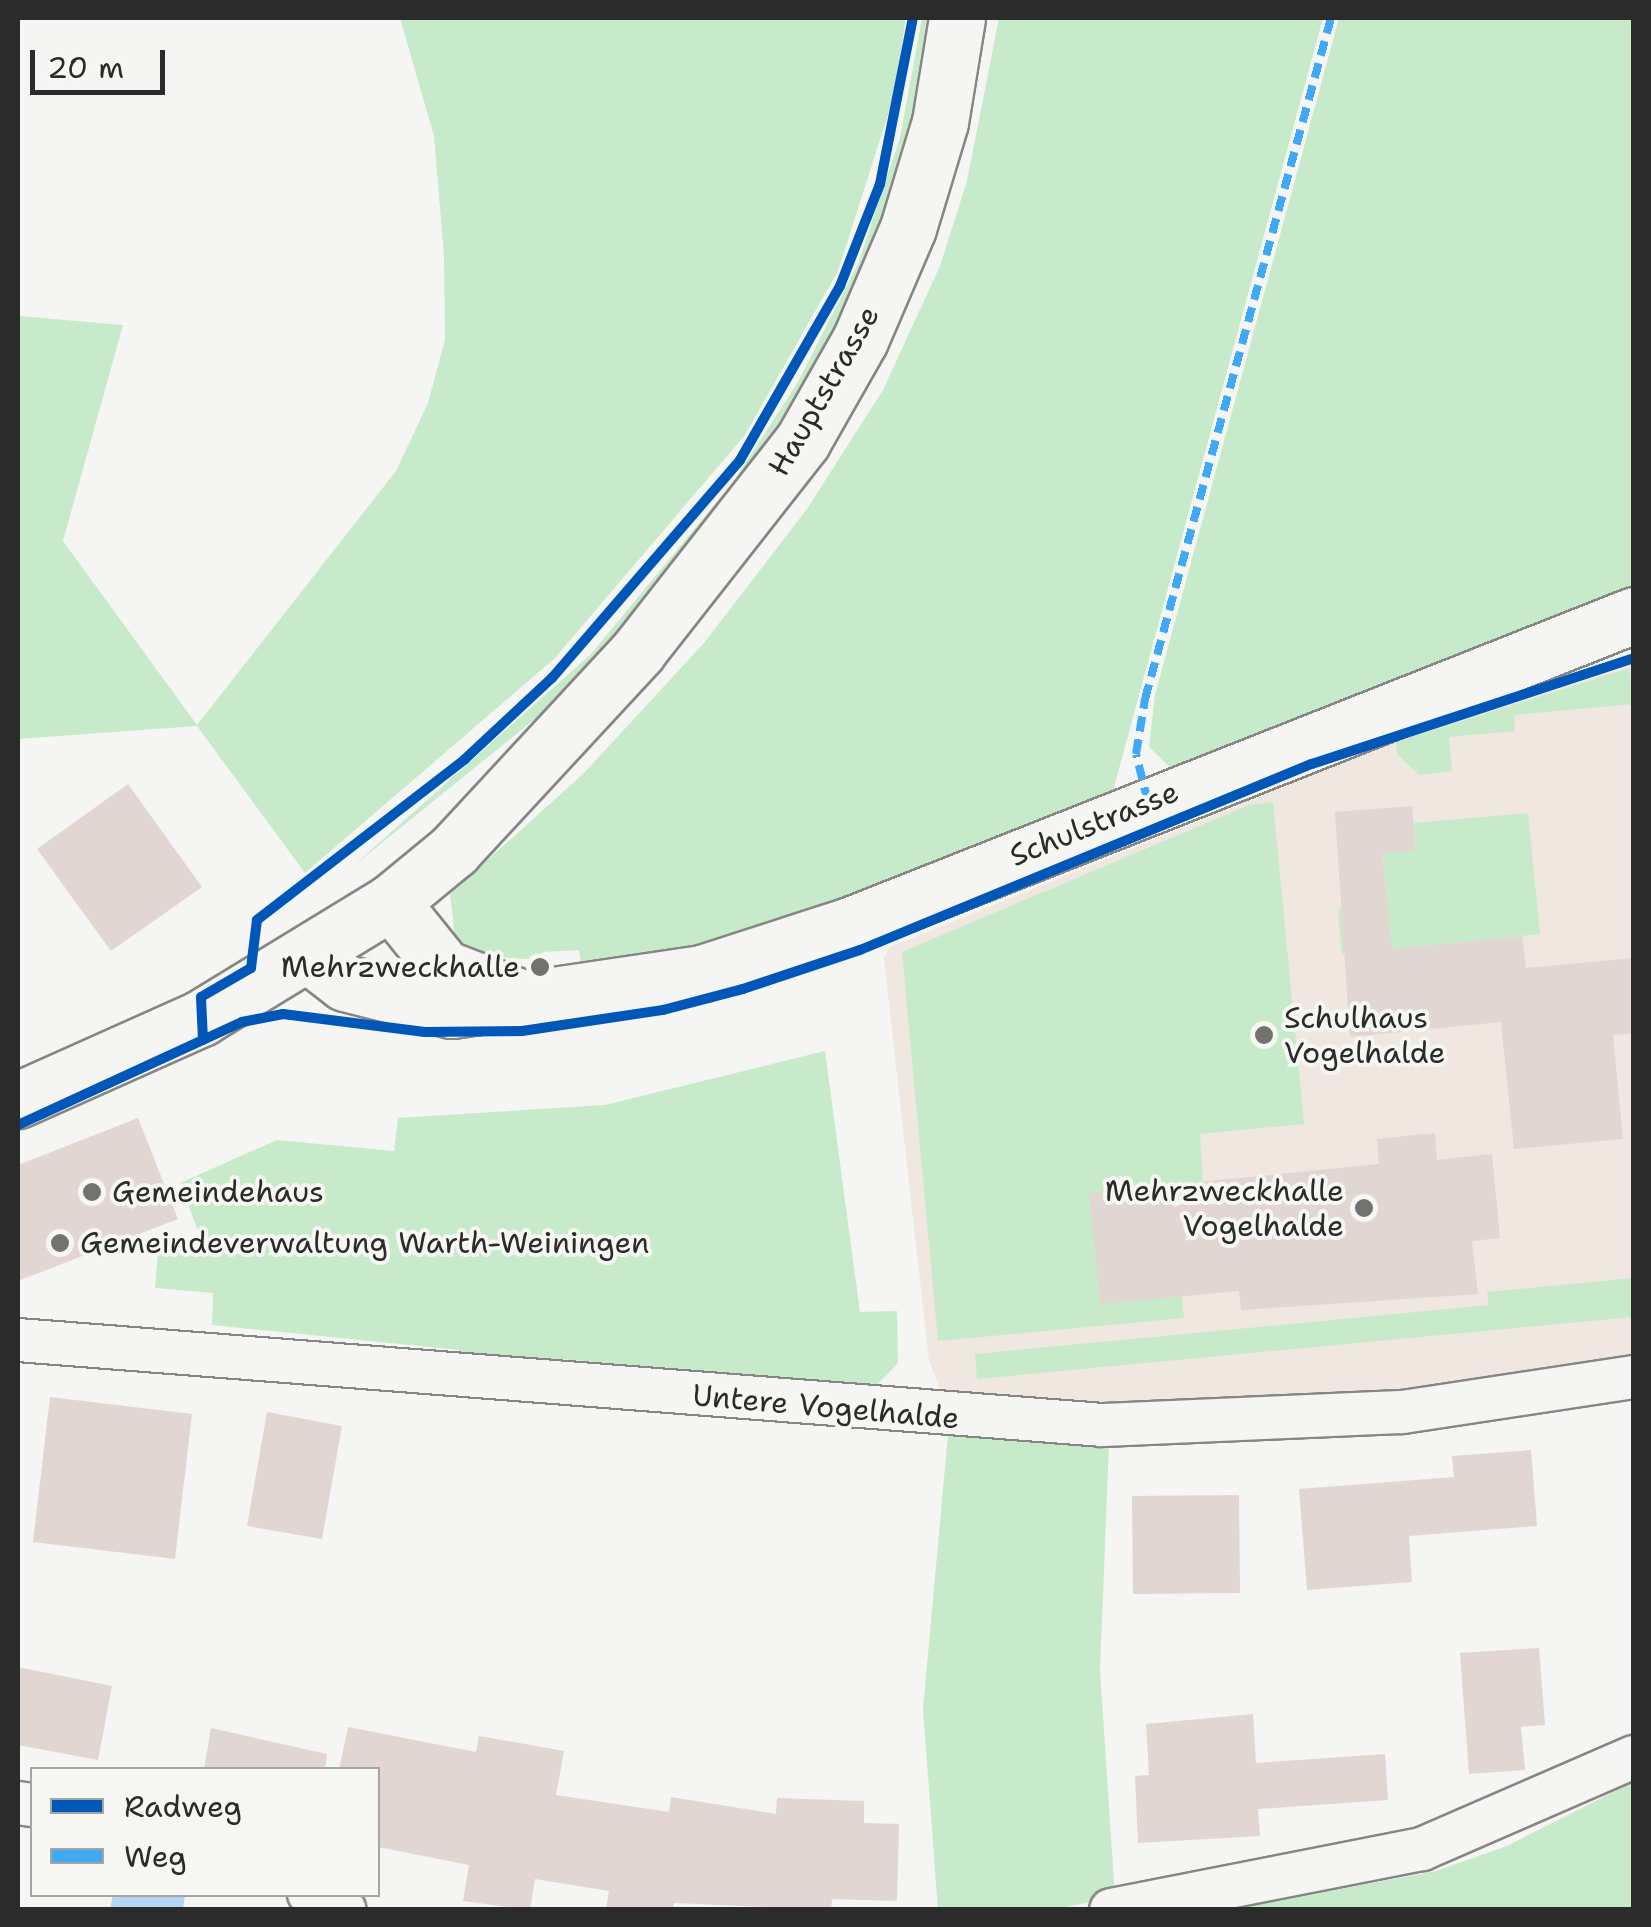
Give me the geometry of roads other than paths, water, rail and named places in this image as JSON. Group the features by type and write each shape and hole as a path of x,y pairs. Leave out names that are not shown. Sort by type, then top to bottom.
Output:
{"main road":[{"name":"Hauptstrasse","path":"391,902 454,850 583,709 724,549 802,442 860,340 919,193 957,18"},
{"name":"Schulstrasse","path":"321,920 344,984 414,1005 489,1009 702,973 780,950 1634,615"},
{"name":"Hauptstrasse","path":"18,1100 154,1042 321,920 583,709"},
{"name":"Schulstrasse","path":"391,902 444,968 485,988 545,999"},
{"path":"321,920 391,902"},
{"name":"Hauptstrasse","path":"18,1072 321,920"}],"street":[{"name":"Untere Vogelhalde","path":"18,1340 1102,1425 1402,1412 1634,1377"},
{"path":"1111,1910 1422,1849 1634,1757"},
{"path":"315,1897 345,1910"}],"water":[{"path":"113,1897 185,1897 183,1909 110,1909"}],"place":[{"name":"Mehrzweckhalle","path":"540,967"},
{"name":"Schulhaus Vogelhalde","path":"1264,1035"},
{"name":"Gemeindehaus","path":"92,1192"},
{"name":"Mehrzweckhalle Vogelhalde","path":"1364,1208"},
{"name":"Gemeindeverwaltung Warth-Weiningen","path":"60,1243"}]}
